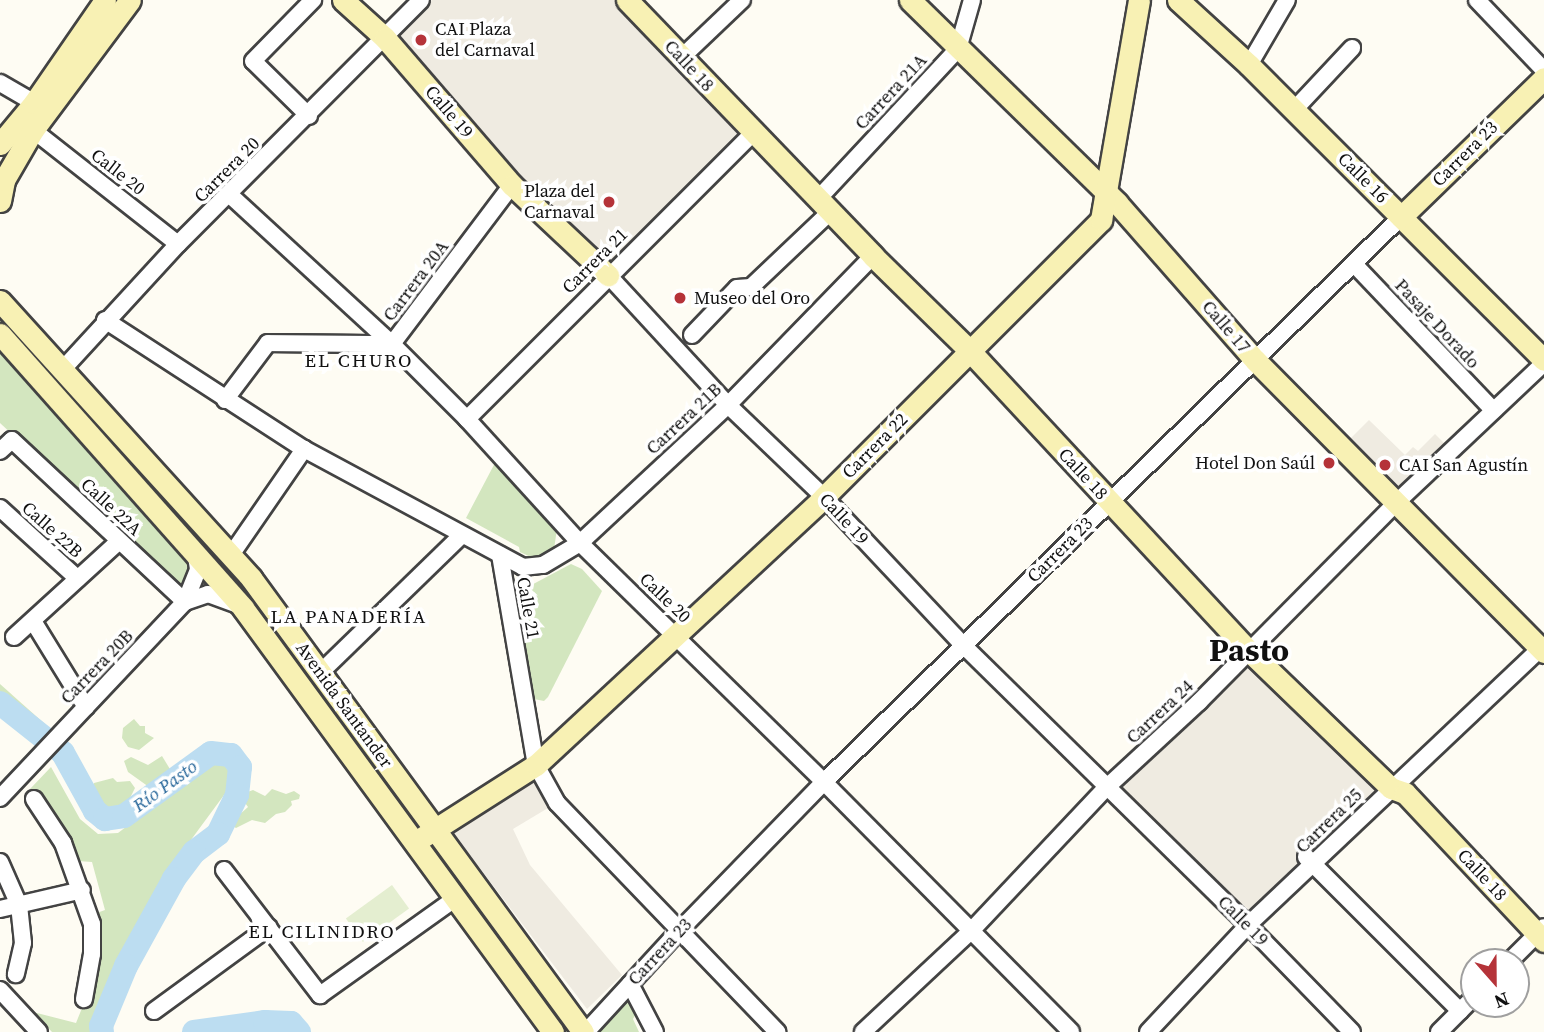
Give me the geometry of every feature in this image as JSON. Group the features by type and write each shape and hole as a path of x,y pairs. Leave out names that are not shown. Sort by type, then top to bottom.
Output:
{"street":[{"path":"0,144 34,103 105,0"},
{"path":"0,201 4,180 33,130 130,0"},
{"path":"309,116 253,61 313,0"},
{"name":"Calle 19","path":"343,0 385,38 512,185 608,275 728,405 824,497 964,646 1248,925 1352,1032"},
{"name":"Carrera 20","path":"63,369 105,320 178,244 309,116 421,0"},
{"name":"Calle 18","path":"627,0 873,256 970,351 1248,650 1391,788 1405,793 1542,934"},
{"path":"681,58 743,0"},
{"name":"Calle 17","path":"910,0 1104,190 1255,360 1543,649"},
{"name":"Carrera 21A","path":"692,335 737,288 751,287 958,48 972,0"},
{"name":"Carrera 22","path":"415,842 536,765 824,497 1101,220 1104,190 1139,0"},
{"name":"Calle 16","path":"1178,0 1250,65 1544,361"},
{"path":"1250,65 1287,0"},
{"path":"1476,0 1544,70"},
{"path":"1294,110 1352,48"},
{"name":"Carrera 23","path":"585,1032 678,931 824,782 1544,78"},
{"path":"0,83 34,103"},
{"name":"Calle 20","path":"33,130 178,244"},
{"name":"Carrera 21","path":"467,419 608,275 753,133"},
{"name":"Carrera 20A","path":"225,400 268,343 392,344 512,185"},
{"name":"Calle 20","path":"230,195 392,344 467,419 580,543 824,782 1071,1032"},
{"name":"Carrera 21B","path":"500,555 523,567 543,565 580,543 728,405 873,256"},
{"name":"Pasaje Dorado","path":"1354,264 1493,410"},
{"name":"Avenida Santander","path":"0,301 231,555 585,1032"},
{"path":"105,320 304,449 500,555"},
{"name":"Avenida Santander","path":"0,334 243,607 553,1032"},
{"name":"Carrera 24","path":"863,1032 972,930 1106,788 1199,702 1397,502 1544,361"},
{"name":"Calle 22A","path":"6,446 119,541 185,602"},
{"path":"231,555 304,449"},
{"name":"Calle 22B","path":"0,508 78,579"},
{"path":"320,673 461,536"},
{"path":"14,637 119,541"},
{"name":"Carrera 20B","path":"0,798 185,602 198,569 195,551"},
{"name":"Calle 21","path":"500,555 536,765 557,803 778,1032"},
{"path":"185,602 208,594 243,607"},
{"path":"33,621 86,707"},
{"name":"Carrera 25","path":"1148,1032 1310,860 1543,649"},
{"path":"34,799 63,843 92,924 92,954 84,999"},
{"path":"1310,860 1460,1011 1439,1032"},
{"path":"0,862 19,905 23,943 16,974"},
{"path":"223,870 320,995 456,898"},
{"path":"0,909 82,890"},
{"path":"154,1011 269,927"},
{"path":"1526,948 1542,934"},
{"path":"629,984 654,1032"},
{"path":"0,990 39,1032"}],"green space":[{"path":"0,320 256,604 407,811 253,606 0,326"},
{"path":"0,342 196,568 183,593 0,423"},
{"path":"496,461 557,529 554,549 543,557 533,558 520,552 519,547 466,518"},
{"path":"571,564 582,569 602,591 548,697 544,701 534,699 526,688 520,595 522,590"},
{"path":"0,684 46,725 33,741 0,717"},
{"path":"134,719 140,726 145,726 145,733 154,738 139,750 128,747 122,738 123,728"},
{"path":"162,756 173,774 149,787 128,772 124,761 131,757 148,765"},
{"path":"214,760 224,761 231,775 227,791 182,852 123,963 101,1014 97,1032 52,1032 33,1012 76,1023 96,973 94,914 105,910 92,862 78,861 57,821 30,789 51,767 80,819 98,834 118,833"},
{"path":"113,778 117,782 130,781 135,788 126,806 111,811 90,791 94,783"},
{"path":"272,789 286,794 294,791 300,795 299,799 291,801 292,805 285,812 276,814 265,823 252,820 236,828 229,824 248,807 243,800 245,793 253,790 265,796"},
{"path":"430,841 567,1026 567,1032 563,1032 428,847"},
{"path":"392,885 409,908 363,942 346,919"},
{"path":"627,990 638,1010 633,1019 639,1032 591,1032"}],"shaded area":[{"name":"Plaza del Carnaval","path":"432,0 618,0 748,133 609,271 386,50"},
{"path":"1369,420 1405,455 1413,447 1418,451 1435,434 1446,445 1397,495 1345,444"},
{"path":"1248,650 1391,788 1254,931 1110,792"},
{"path":"534,769 553,805 513,829 530,865 622,975 587,1009 479,867 470,864 444,828"}],"waterway":[{"name":"Río Pasto","path":"0,703 63,753 95,811 105,819 124,816 211,753 231,755 240,767 237,795 218,834 194,852 174,879 126,966 101,1026 102,1032"},
{"name":"Río Pasto","path":"194,1032 265,1022 291,1023 299,1032"}],"place":[{"name":"CAI Plaza del Carnaval","path":"421,40"},
{"name":"Plaza del Carnaval","path":"609,202"},
{"name":"Museo del Oro","path":"680,298"},
{"name":"Hotel Don Saúl","path":"1329,463"},
{"name":"CAI San Agustín","path":"1385,465"}],"district":[{"name":"EL CHURO","path":"359,361"},
{"name":"LA PANADERÍA","path":"349,617"},
{"name":"Pasto","path":"1249,650"},
{"name":"EL CILINIDRO","path":"322,932"}]}
